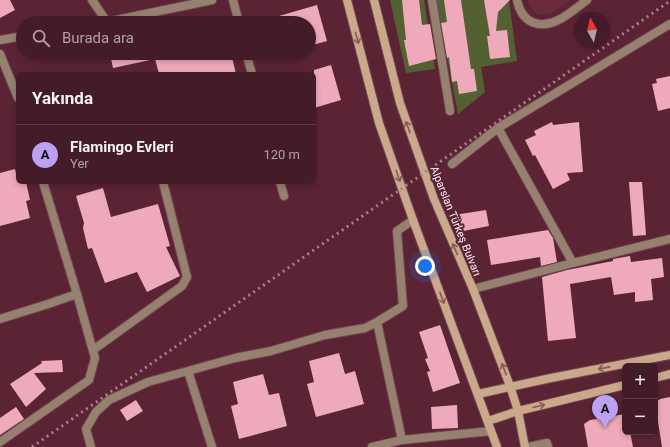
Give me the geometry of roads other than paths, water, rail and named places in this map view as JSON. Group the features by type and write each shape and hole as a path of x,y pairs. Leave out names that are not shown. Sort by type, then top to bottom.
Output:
{"main road":[{"path":"348,0 379,123 413,220 497,447"},
{"name":"Alparslan Türkeş Bulvarı","path":"374,0 400,103 434,199 473,289 510,386 518,411 525,447"},
{"path":"478,394 510,386 670,355"},
{"path":"658,377 670,374"},
{"path":"488,421 518,411 622,386"}],"street":[{"path":"92,0 100,16"},
{"path":"137,16 212,0"},
{"path":"233,0 237,16"},
{"path":"432,0 450,110"},
{"path":"518,0 519,10 528,20 537,24 548,25 587,0"},
{"path":"452,164 498,128 670,24"},
{"path":"0,40 16,37"},
{"path":"0,54 16,93"},
{"path":"248,60 251,72"},
{"path":"498,128 573,263"},
{"path":"0,442 89,380 95,358 44,184"},
{"path":"93,350 182,286 187,277 164,184"},
{"path":"281,184 284,196"},
{"path":"91,447 86,429 96,412 108,400 148,382 235,358 271,351 325,335 365,328 403,306 397,231 413,220"},
{"path":"473,289 670,239"},
{"path":"0,319 77,294"},
{"path":"377,322 402,440"},
{"path":"188,371 212,447"},
{"path":"372,447 402,440 491,431"},
{"path":"529,447 547,443 548,447"}],"railway":[{"path":"32,447 670,1"}],"place":[{"name":"Flamingo Evleri","path":"605,428"}]}
